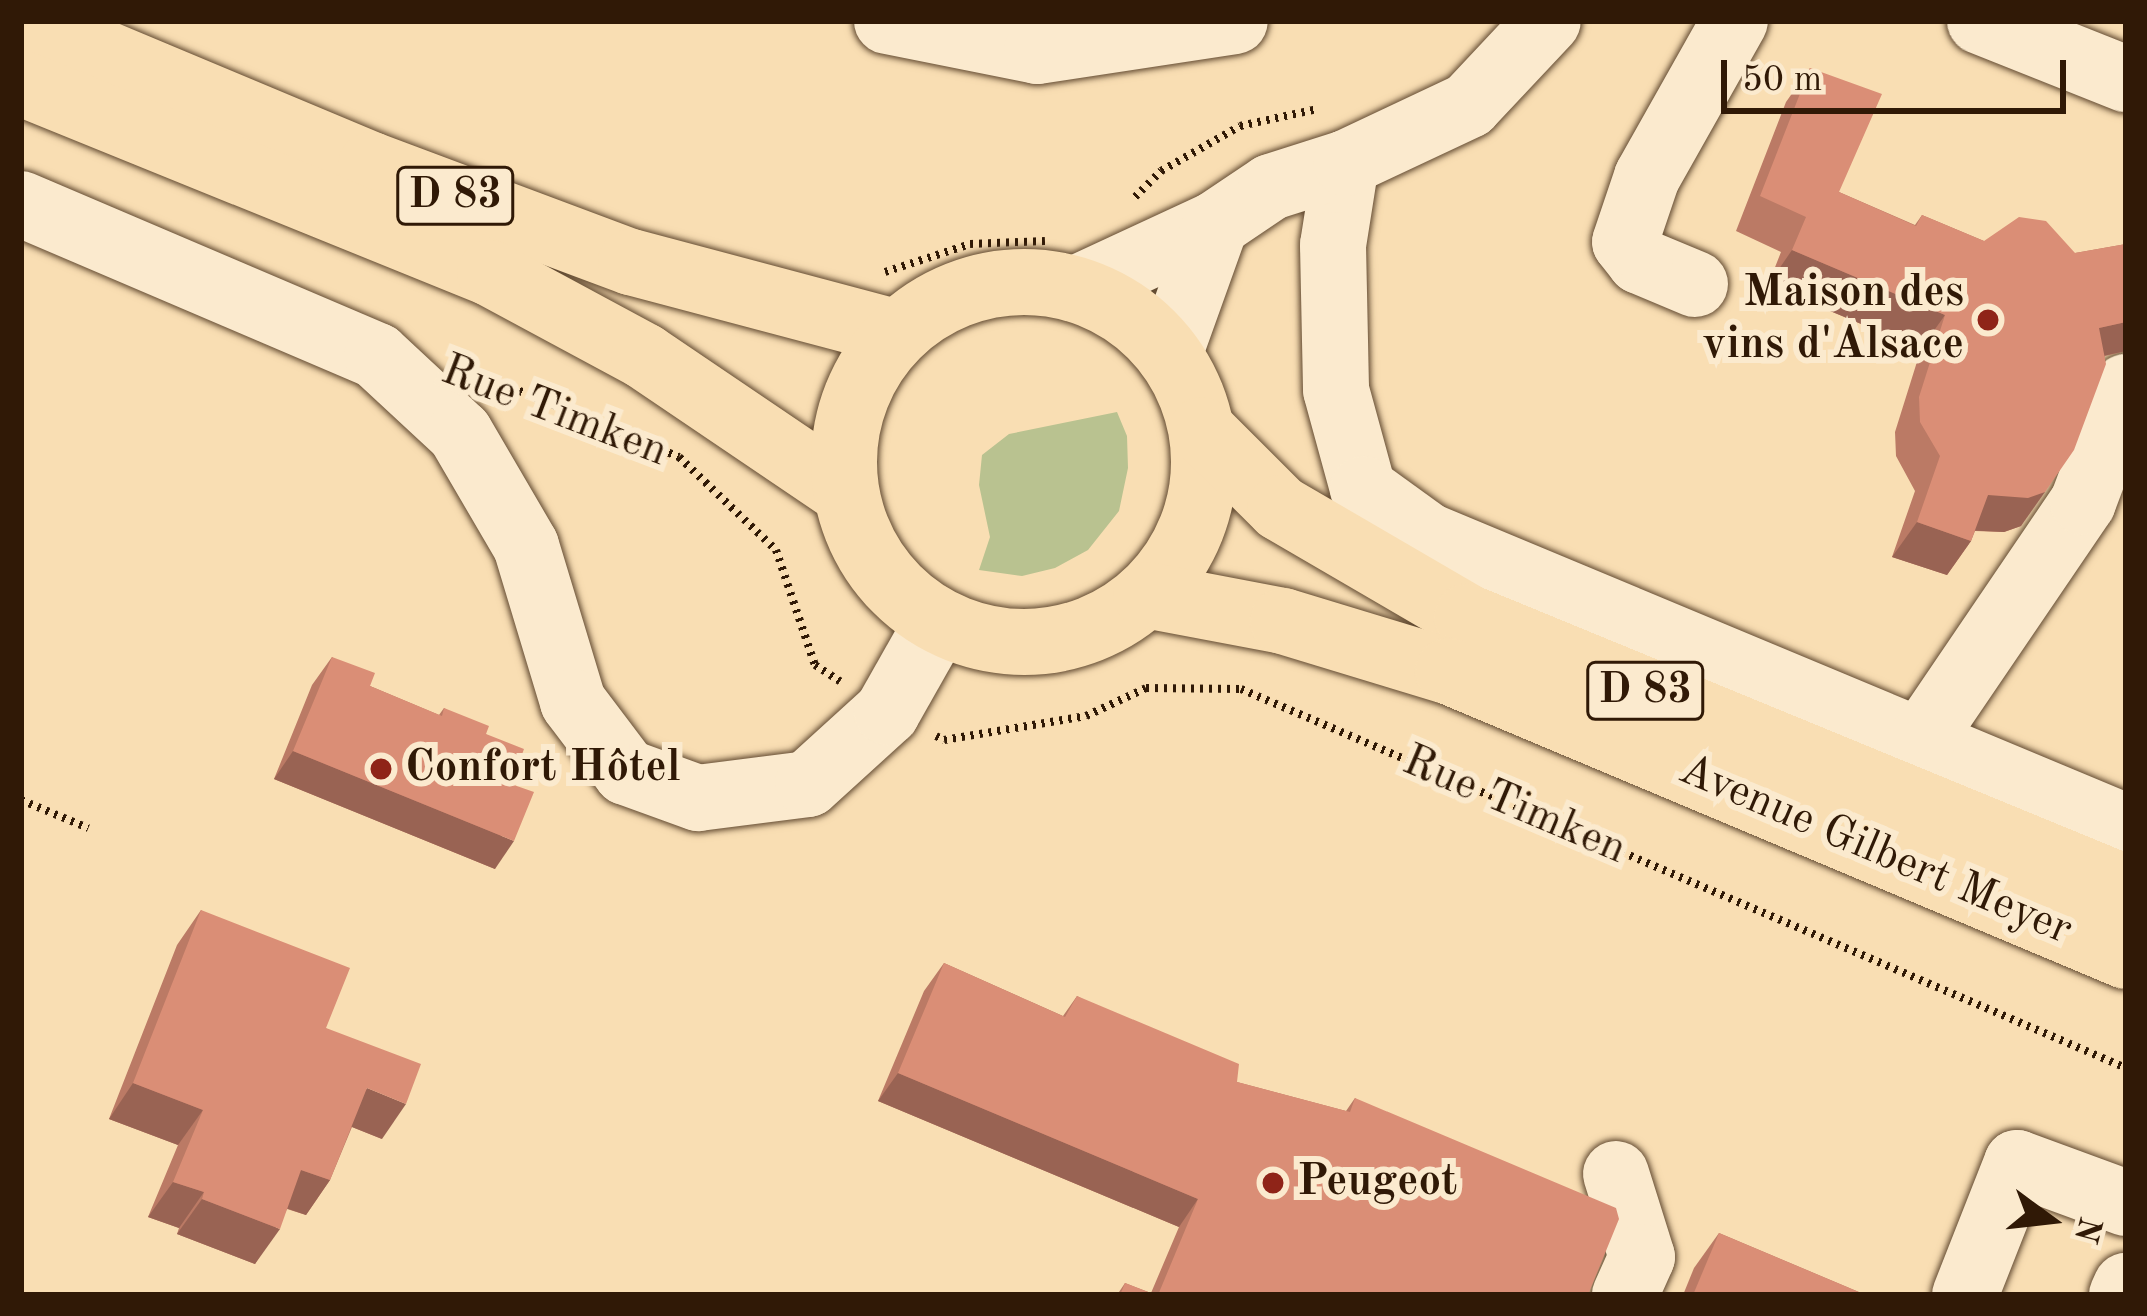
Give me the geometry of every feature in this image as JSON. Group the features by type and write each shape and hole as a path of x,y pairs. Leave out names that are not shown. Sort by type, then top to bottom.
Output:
{"main road":[{"name":"D 83","path":"27,21 370,165 631,262 886,304"},
{"name":"D 83","path":"21,82 490,273 644,356 846,493"},
{"name":"Avenue Gilbert Meyer","path":"1064,265 1134,318 1169,355 1187,384 1202,430 1204,474 1196,517 1179,555 1146,595 1089,630 1046,641 1001,641 938,622 887,579 860,537 846,493 843,450 851,406 870,366 886,304 943,299 981,286 1023,281 1064,265"},
{"name":"Avenue Gilbert Meyer","path":"1202,430 1280,508 1467,617 2126,888"},
{"name":"Avenue Gilbert Meyer","path":"1146,595 1282,621 1448,671 2126,956"}],"street":[{"path":"887,21 1036,51 1235,21"},
{"path":"1064,265 1216,224 1343,134 1468,105 1548,21"},
{"path":"1695,284 1640,261 1625,242 1647,177 1735,21"},
{"path":"1980,21 2126,79"},
{"path":"1343,134 1334,244 1336,390 1363,489 1428,536 2126,827"},
{"name":"Rue Timken","path":"21,204 377,356 460,433 526,545 573,702 626,772 698,798 808,784 887,712 938,622"},
{"path":"1169,355 1216,224"},
{"path":"1920,742 2083,502 2108,423 2126,387"},
{"path":"1964,1295 2017,1163 2126,1202"},
{"path":"1616,1174 1642,1257 1625,1295"},
{"path":"2122,1295 2126,1286"}],"path":[{"path":"1132,201 1161,171 1240,126 1343,134"},
{"path":"886,304 970,244 1064,265"},
{"name":"Rue Timken","path":"474,372 679,457 776,550 815,664 887,712 944,740 1086,716 1146,688 1241,688 2126,1068"},
{"path":"21,800 88,828"}],"green space":[{"path":"1117,412 1127,436 1128,468 1119,511 1088,550 1055,568 1022,576 979,570 990,537 979,485 982,455 1009,434"}],"building":[{"name":"Maison des vins d'Alsace","path":"1810,68 1882,94 1839,192 1916,226 1922,215 1984,241 2019,217 2046,221 2075,253 2126,244 2126,322 2099,328 2106,364 2074,450 2045,492 2028,498 1988,495 1971,541 1917,522 1940,456 1920,422 1919,397 1945,315 1792,250 1806,217 1760,196"},
{"path":"332,657 375,673 370,686 442,716 444,708 489,726 486,734 524,749 511,784 534,792 514,841 293,751"},
{"path":"201,910 350,968 326,1028 421,1064 406,1104 367,1088 330,1180 301,1170 280,1229 202,1199 204,1192 173,1182 203,1110 133,1083"},
{"name":"Peugeot","path":"944,963 1065,1017 1077,996 1239,1064 1237,1082 1350,1112 1355,1098 1616,1208 1619,1219 1588,1295 1158,1295 1198,1199 898,1073"},
{"path":"1719,1233 1866,1295 1693,1295"},
{"path":"1125,1283 1156,1295 1120,1295"}],"place":[{"name":"Maison des vins d'Alsace","path":"1988,320"},
{"name":"Confort Hôtel","path":"381,769"},
{"name":"Peugeot","path":"1273,1183"}]}
